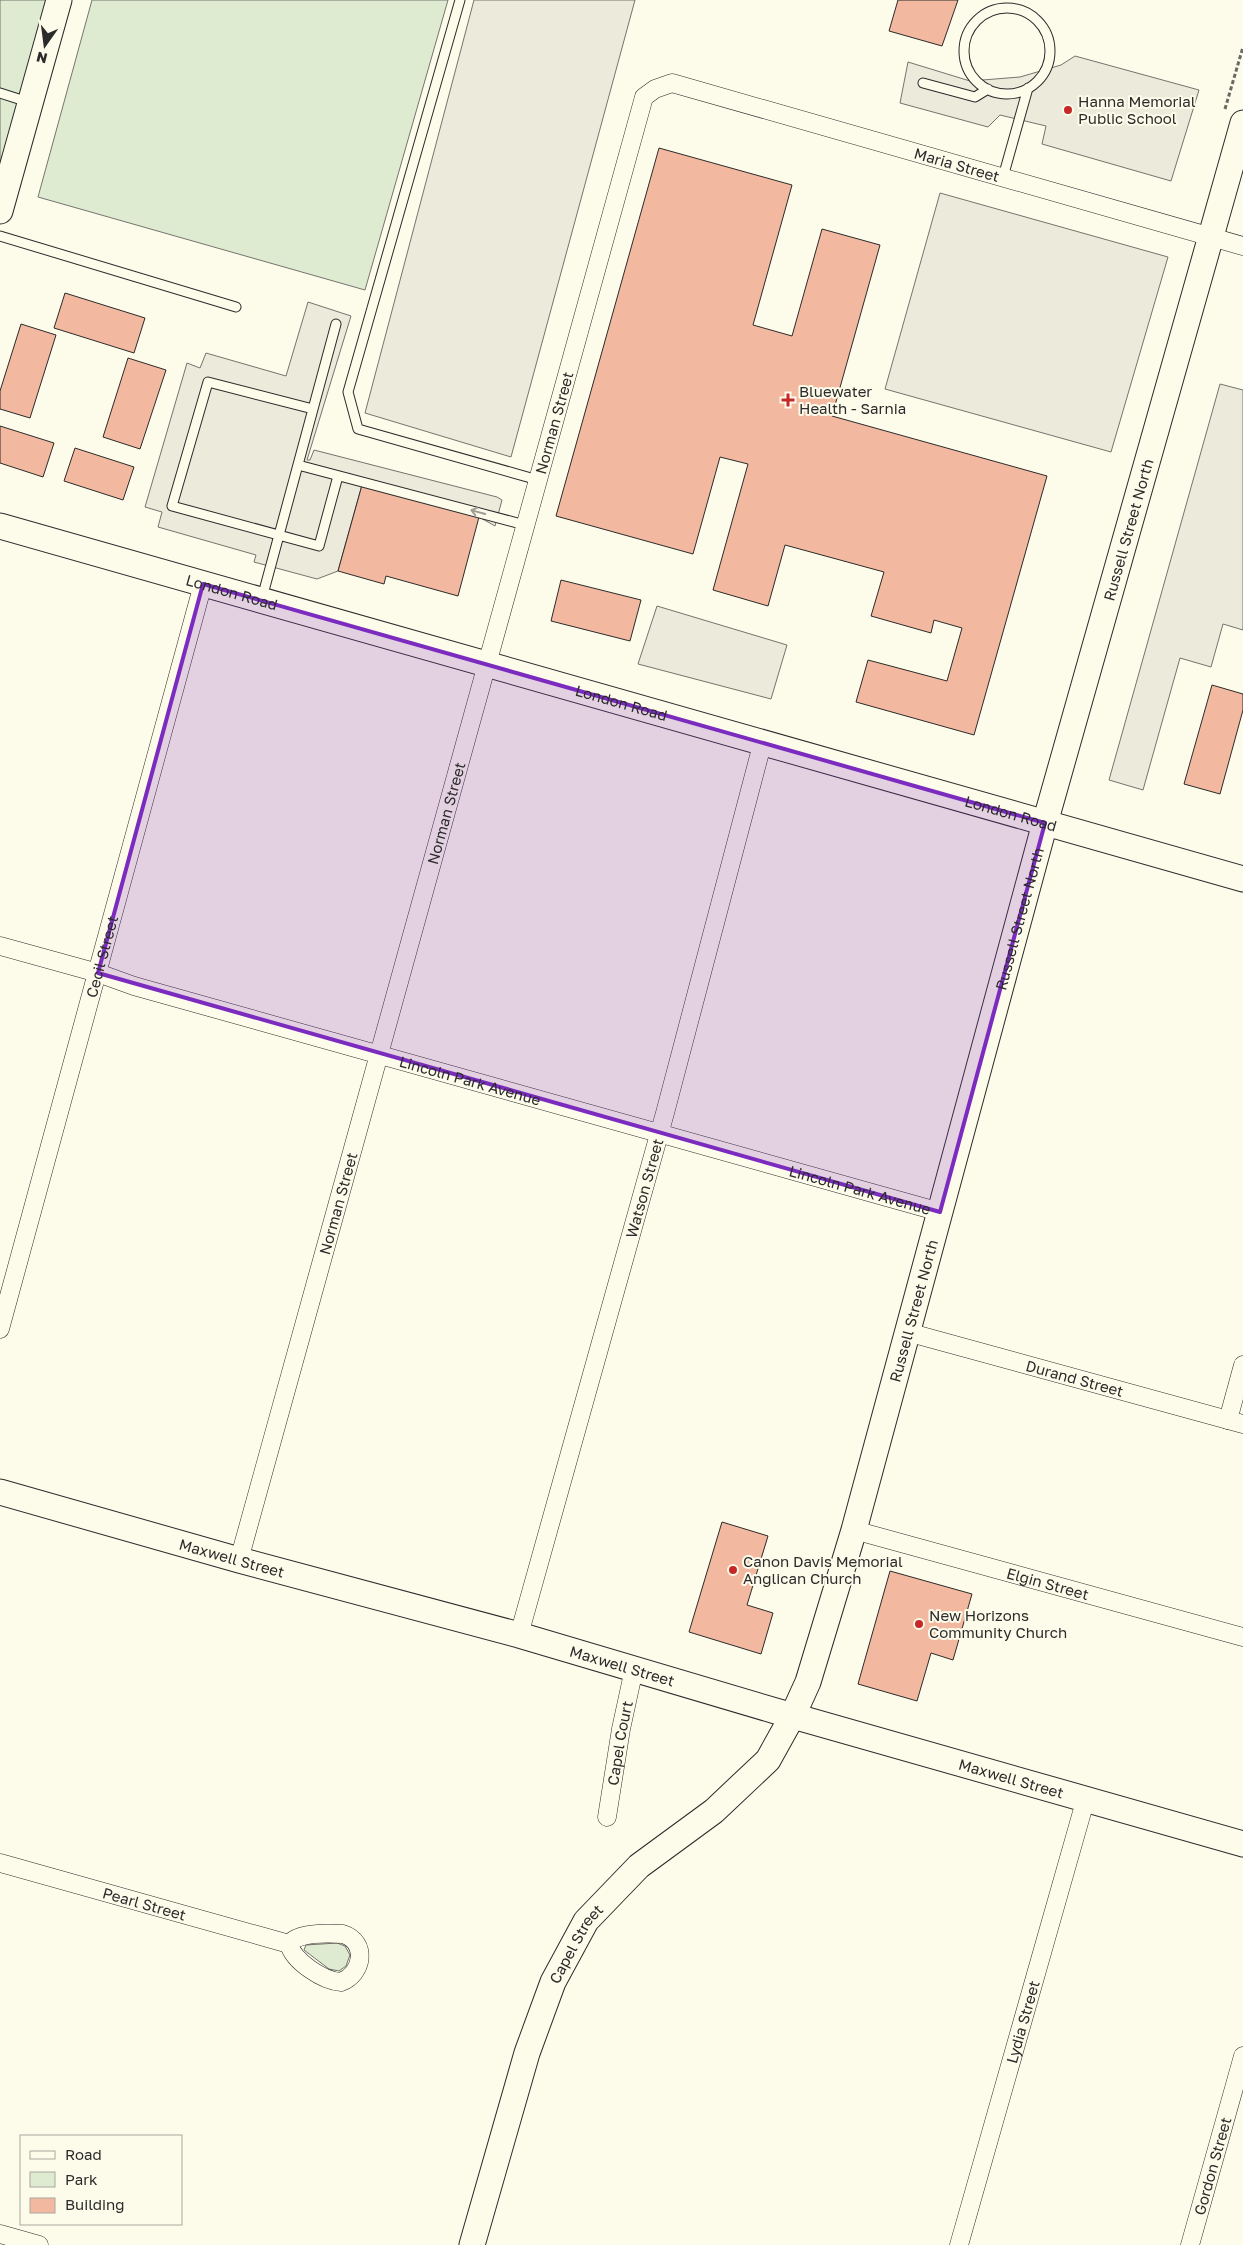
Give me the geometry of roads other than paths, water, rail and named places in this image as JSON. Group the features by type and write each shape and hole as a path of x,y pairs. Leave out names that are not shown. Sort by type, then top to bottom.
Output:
{"street":[{"path":"0,211 59,0"},
{"name":"Norman Street","path":"239,1560 644,97 655,89 672,83"},
{"name":"Maria Street","path":"672,83 1243,246"},
{"name":"Russell Street North","path":"793,1715 808,1682 854,1530 1045,823 1243,123"},
{"name":"London Road","path":"0,526 763,741 1243,879"},
{"name":"Cecil Street","path":"0,1329 204,584"},
{"name":"Watson Street","path":"519,1635 659,1133 763,741"},
{"name":"Lincoln Park Avenue","path":"0,946 98,973 134,986 940,1212"},
{"name":"Durand Street","path":"907,1332 1235,1422"},
{"path":"1235,1422 1243,1365"},
{"name":"Maxwell Street","path":"0,1492 239,1560 519,1635 634,1670 1243,1844"},
{"name":"Elgin Street","path":"854,1530 1243,1638"},
{"name":"Capel Court","path":"608,1816 621,1729 634,1670"},
{"name":"Capel Street","path":"472,2245 527,2053 553,1982 586,1921 639,1866 714,1812 768,1760 793,1715"},
{"name":"Lydia Street","path":"959,2245 1086,1798"},
{"name":"Pearl Street","path":"0,1863 289,1944"},
{"name":"Gordon Street","path":"1190,2245 1243,2056"},
{"path":"0,2234 38,2245"}],"lane":[{"path":"460,0 348,392 358,429 538,480"},
{"path":"1008,8 1022,11 1034,18 1043,28 1050,54 1046,68 1039,79 1028,88 1009,93 988,89 976,81 968,69 964,55 965,40 971,27 981,16 994,10 1008,8"},
{"path":"923,83 975,97 988,89"},
{"path":"1003,178 1028,88"},
{"path":"0,93 31,102"},
{"path":"0,236 236,307"},
{"path":"261,600 280,536 336,324"},
{"path":"313,409 208,382 172,506 319,546 338,476"},
{"path":"298,465 525,524"}],"place":[{"name":"Hanna Memorial Public School","path":"1068,110"},
{"name":"Bluewater Health - Sarnia","path":"788,400"},
{"name":"Canon Davis Memorial Anglican Church","path":"733,1570"},
{"name":"New Horizons Community Church","path":"919,1624"}]}
